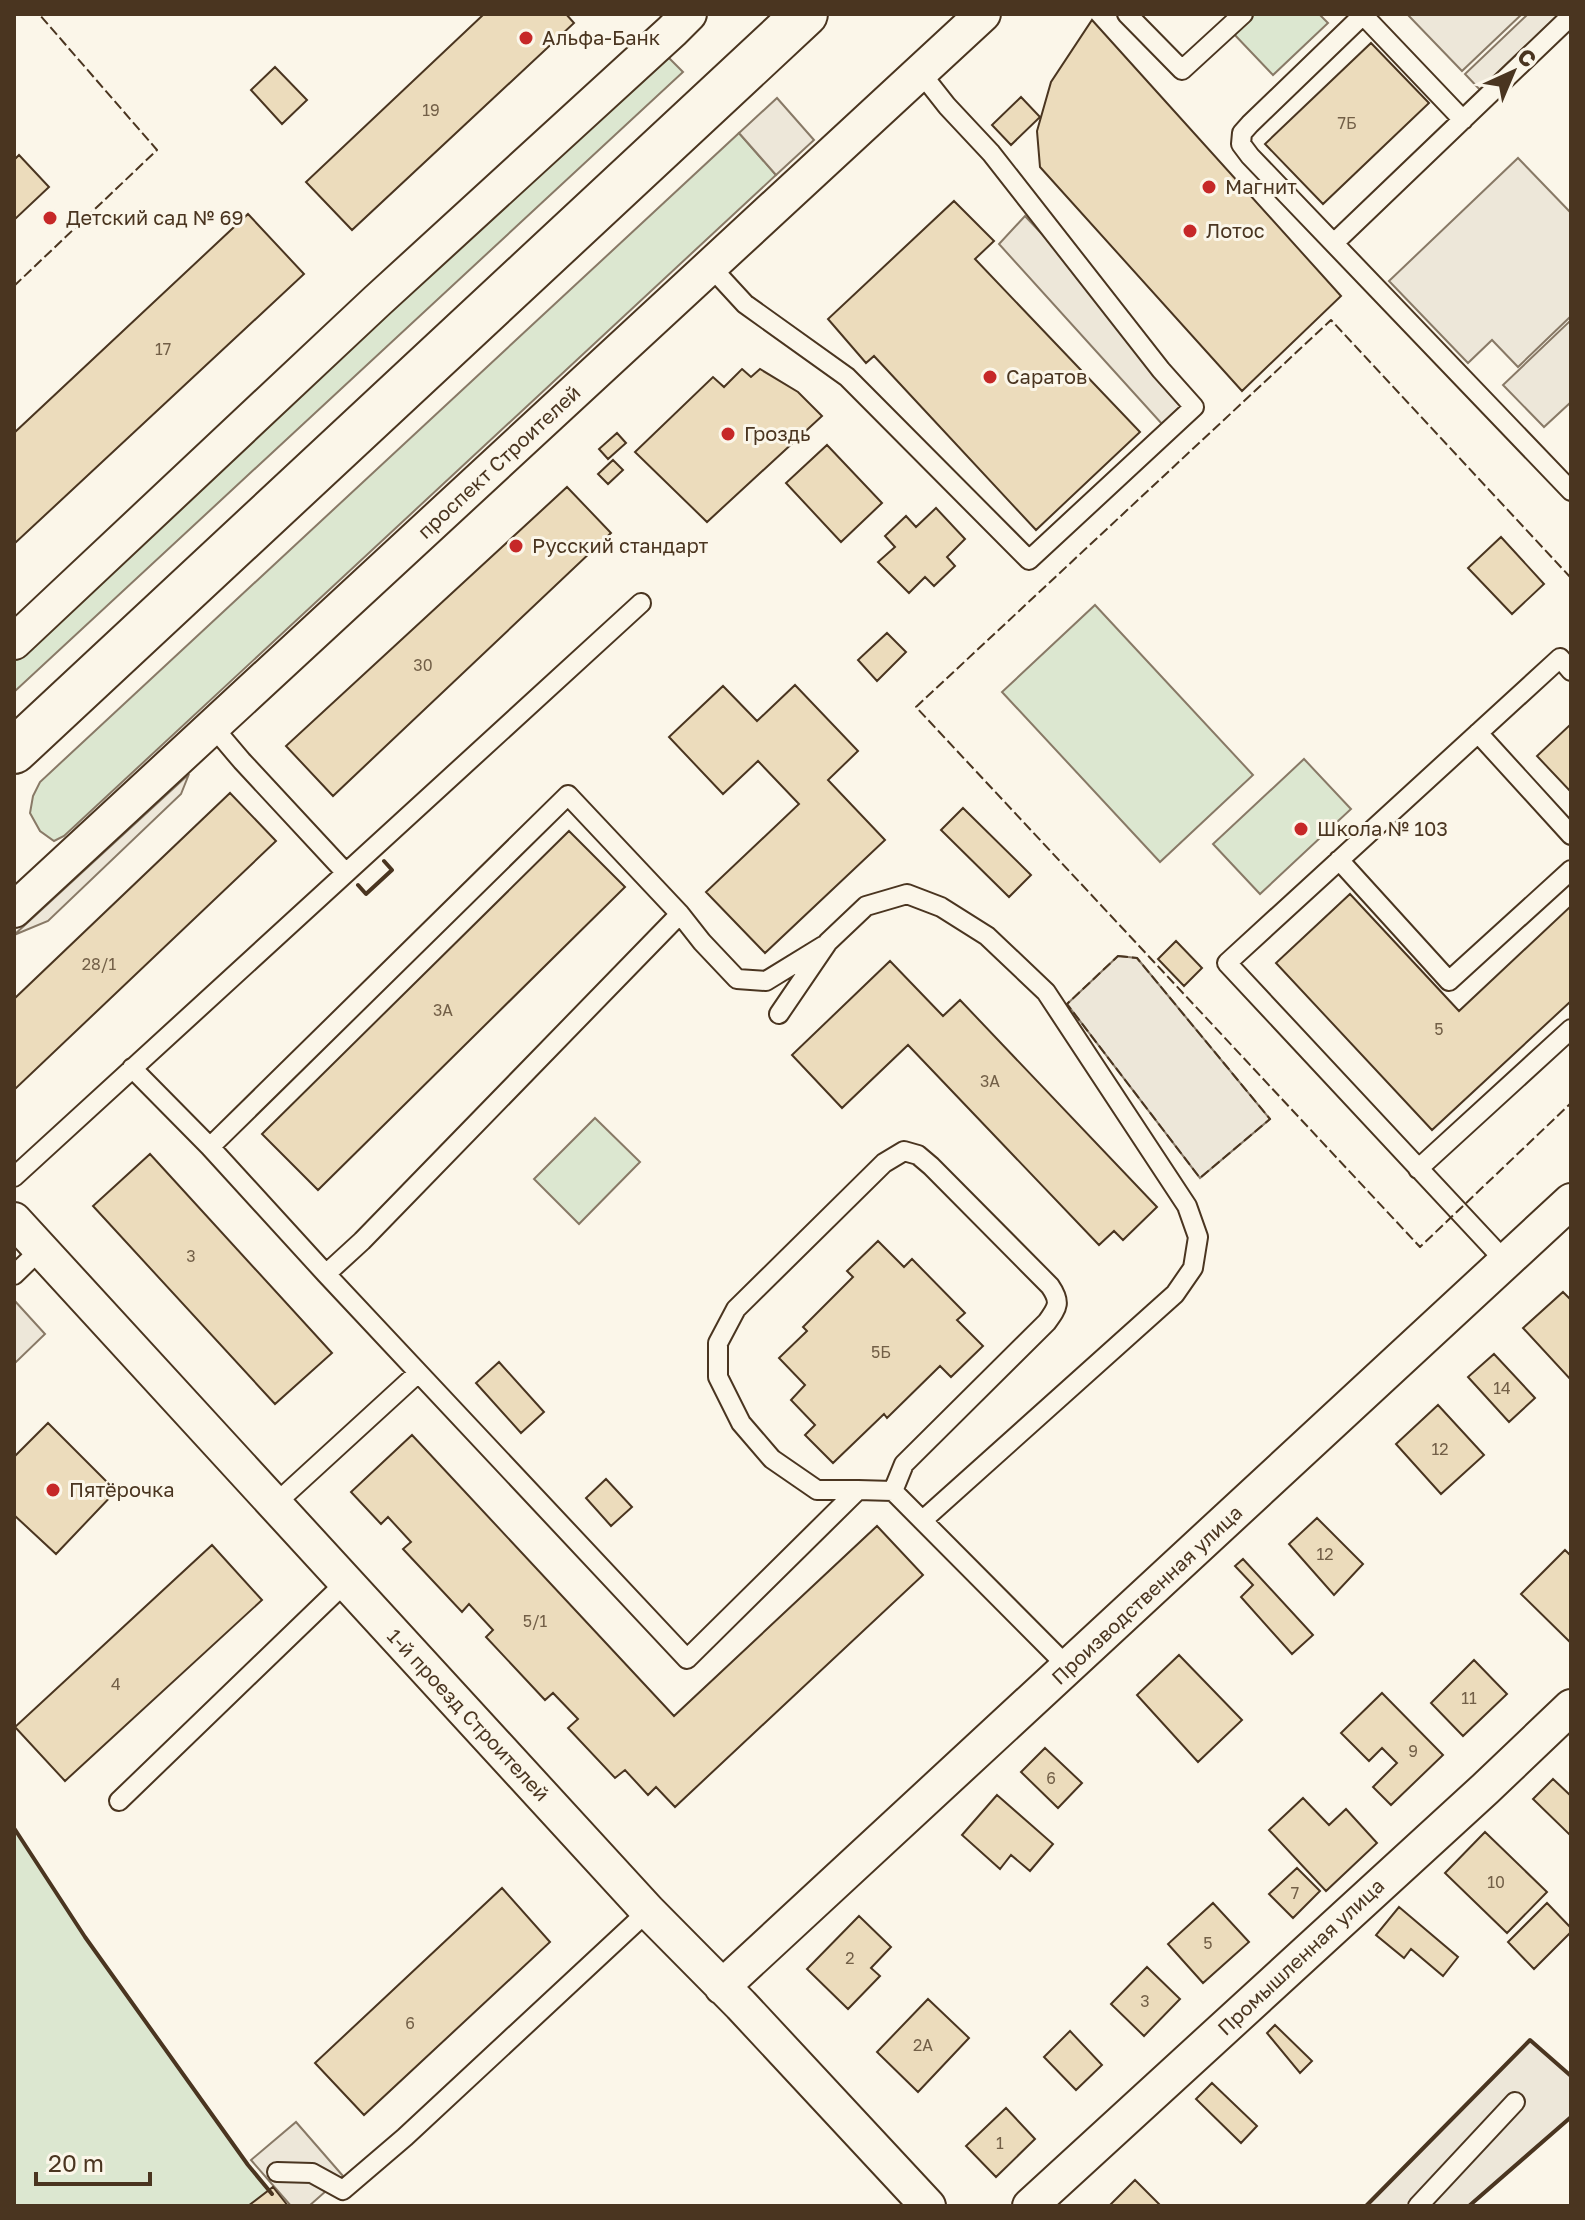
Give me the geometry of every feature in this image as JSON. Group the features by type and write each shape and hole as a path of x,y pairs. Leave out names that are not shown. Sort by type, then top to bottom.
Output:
{"main road":[{"path":"14,751 805,14"}],"street":[{"name":"проспект Строителей","path":"14,910 983,14"},
{"path":"14,642 673,20"},
{"name":"Производственная улица","path":"722,1987 1571,1201"},
{"name":"1-й проезд Строителей","path":"14,1220 648,1911 928,2206"},
{"name":"Промышленная улица","path":"1030,2206 1571,1707"}],"lane":[{"path":"1127,14 1182,70 1243,14"},
{"path":"1463,120 1363,15 1242,133 1241,144 1571,491"},
{"path":"1334,243 1571,16"},
{"path":"710,266 745,304 847,377 1029,560 1194,407 1161,370 991,153 921,73"},
{"path":"14,1177 641,603"},
{"path":"1506,1262 1227,963 1560,658 1571,671"},
{"path":"214,728 346,873"},
{"path":"1478,733 1571,835"},
{"path":"210,1147 568,795 737,979 766,981 828,942 866,906 907,894 941,907 987,936 1046,992 1187,1206 1198,1237 1193,1268 1175,1294 923,1520"},
{"path":"1339,860 1449,981 1571,870"},
{"path":"326,1274 362,1241 680,914"},
{"path":"779,1014 828,942"},
{"path":"1418,1169 1571,1029"},
{"path":"132,1068 210,1147 687,1659 858,1490"},
{"path":"893,1491 904,1464 1057,1309 1057,1296 1050,1286 931,1166 918,1155 904,1151 884,1163 736,1309 718,1343 718,1377 741,1423 772,1459 817,1490 893,1491 1068,1667"},
{"path":"14,1275 41,1249"},
{"path":"275,1504 418,1373"},
{"path":"119,1801 346,1582"},
{"path":"277,2172 312,2173 343,2190 405,2137 648,1911"},
{"path":"1418,2206 1515,2102"}],"green space":[{"path":"1252,14 1319,14 1328,23 1273,75 1232,32"},
{"path":"666,55 683,72 14,692 14,653"},
{"path":"739,133 776,175 64,836 54,841 40,831 30,813 40,782"},
{"path":"1095,605 1253,775 1160,862 1002,692"},
{"path":"1304,759 1351,809 1260,894 1213,844"},
{"path":"595,1118 640,1162 579,1224 534,1179"},
{"path":"14,1828 85,1937 248,2165 282,2206 14,2206"}],"shaded area":[{"path":"1407,14 1522,14 1462,71"},
{"path":"1528,14 1565,14 1483,93 1465,74"},
{"path":"777,98 814,140 776,175 739,133"},
{"path":"1518,158 1571,213 1571,316 1518,367 1492,340 1468,363 1389,281"},
{"path":"1025,216 1193,395 1162,424 999,244"},
{"path":"1571,320 1571,402 1544,427 1503,385"},
{"path":"189,774 181,794 48,921 14,935"},
{"path":"1118,956 1137,958 1270,1119 1200,1178 1067,1004"},
{"path":"14,1300 45,1334 14,1364"},
{"path":"1530,2040 1571,2076 1571,2117 1469,2206 1366,2206"},
{"path":"296,2122 343,2176 309,2206 291,2206 251,2160"}],"building":[{"path":"484,14 566,14 574,23 352,230 306,182"},
{"name":"Лотос","path":"1092,20 1341,296 1242,391 1040,167 1037,131 1051,82"},
{"path":"1371,43 1429,103 1323,204 1265,144"},
{"path":"275,67 307,100 282,124 251,90"},
{"path":"1021,97 1040,117 1011,145 992,125"},
{"path":"19,155 49,187 14,220 14,160"},
{"name":"Саратов","path":"954,201 994,241 975,259 1140,432 1036,530 874,356 866,363 828,319"},
{"path":"248,214 304,274 14,544 14,433"},
{"name":"Гроздь","path":"742,369 751,377 760,369 798,392 822,416 707,522 635,452 713,377 724,387"},
{"path":"617,433 626,443 608,459 599,449"},
{"path":"827,445 882,503 841,542 786,483"},
{"path":"613,460 623,470 608,484 598,474"},
{"path":"567,487 611,533 333,796 286,746"},
{"path":"936,508 965,539 947,557 955,566 934,586 925,577 909,593 878,562 895,547 885,536 906,516 916,527"},
{"path":"1501,537 1544,584 1512,614 1468,568"},
{"path":"887,633 906,652 877,681 858,660"},
{"path":"795,685 858,751 828,780 885,840 765,953 706,892 799,804 758,761 723,794 669,737 723,686 757,721"},
{"path":"1571,724 1571,792 1537,756"},
{"path":"230,793 276,841 14,1090 14,999"},
{"path":"963,808 1031,875 1009,897 941,830"},
{"path":"569,831 625,887 318,1190 262,1134"},
{"path":"1350,894 1459,1011 1571,906 1571,1001 1432,1130 1276,963"},
{"path":"1176,941 1202,968 1184,986 1158,959"},
{"path":"890,961 943,1016 960,1000 1157,1207 1123,1240 1114,1231 1099,1245 908,1045 842,1108 792,1055"},
{"path":"150,1154 332,1353 275,1404 93,1206"},
{"path":"878,1241 904,1267 912,1259 965,1313 957,1320 983,1346 951,1377 940,1366 887,1418 884,1414 833,1463 805,1435 815,1425 791,1400 805,1385 779,1358 807,1331 803,1327 853,1277 847,1271"},
{"path":"1563,1292 1571,1300 1571,1380 1523,1328"},
{"path":"1494,1354 1535,1398 1509,1422 1468,1377"},
{"path":"499,1362 544,1412 521,1433 476,1383"},
{"path":"1438,1405 1484,1455 1441,1494 1396,1444"},
{"path":"48,1423 116,1491 56,1554 14,1515 14,1457"},
{"path":"412,1435 674,1716 877,1526 923,1575 675,1807 656,1787 648,1795 625,1770 615,1778 568,1728 578,1719 553,1693 545,1700 486,1637 493,1630 469,1604 462,1612 403,1549 411,1542 388,1517 381,1524 351,1492"},
{"path":"606,1479 632,1507 611,1526 586,1498"},
{"path":"1317,1518 1363,1564 1334,1595 1289,1544"},
{"path":"212,1545 262,1600 65,1781 15,1727"},
{"path":"1565,1550 1571,1556 1571,1643 1521,1594"},
{"path":"1243,1559 1313,1635 1292,1654 1241,1597 1253,1585 1235,1566"},
{"path":"1179,1655 1242,1720 1198,1762 1137,1695"},
{"path":"1474,1660 1507,1694 1463,1736 1431,1703"},
{"path":"1382,1693 1443,1755 1391,1805 1373,1787 1397,1763 1382,1748 1369,1761 1341,1733"},
{"path":"1045,1748 1082,1783 1058,1808 1021,1772"},
{"path":"1553,1779 1571,1796 1571,1836 1533,1799"},
{"path":"997,1795 1053,1844 1030,1871 1011,1855 1000,1869 962,1835"},
{"path":"1303,1798 1329,1825 1346,1809 1377,1843 1326,1891 1269,1830"},
{"path":"1485,1832 1547,1892 1507,1933 1445,1873"},
{"path":"1297,1868 1320,1891 1293,1918 1269,1894"},
{"path":"502,1888 550,1942 364,2115 315,2063"},
{"path":"1213,1903 1249,1942 1203,1983 1168,1944"},
{"path":"1547,1903 1571,1928 1571,1932 1534,1969 1508,1942"},
{"path":"1399,1907 1458,1957 1443,1976 1411,1949 1404,1958 1376,1935"},
{"path":"859,1916 891,1947 871,1968 880,1976 848,2009 807,1969"},
{"path":"1147,1967 1180,1999 1144,2036 1111,2004"},
{"path":"928,1999 969,2038 918,2092 877,2052"},
{"path":"1275,2025 1312,2061 1300,2073 1267,2033"},
{"path":"1070,2031 1102,2065 1076,2090 1044,2057"},
{"path":"1212,2083 1257,2126 1241,2143 1196,2099"},
{"path":"1006,2108 1035,2139 996,2177 966,2146"},
{"path":"1135,2180 1161,2206 1109,2206"},
{"path":"273,2187 288,2206 248,2206"}],"fence":[{"path":"14,286 157,150 39,14"},
{"path":"1571,578 1331,320 916,707 1420,1247 1571,1103"},
{"path":"1118,956 1137,958 1270,1119 1200,1178 1067,1004 1118,956"}],"wall":[{"path":"358,885 366,894 392,870 384,861"},
{"path":"14,1828 85,1937 272,2194"},
{"path":"1366,2206 1530,2040 1571,2076"},
{"path":"1469,2206 1571,2117"}],"place":[{"name":"Альфа-Банк","path":"526,38"},
{"name":"Магнит","path":"1209,187"},
{"name":"Детский сад № 69","path":"50,218"},
{"name":"Лотос","path":"1190,231"},
{"name":"Саратов","path":"990,377"},
{"name":"Гроздь","path":"728,434"},
{"name":"Русский стандарт","path":"516,546"},
{"name":"Школа № 103","path":"1301,829"},
{"name":"Пятёрочка","path":"53,1490"}]}
